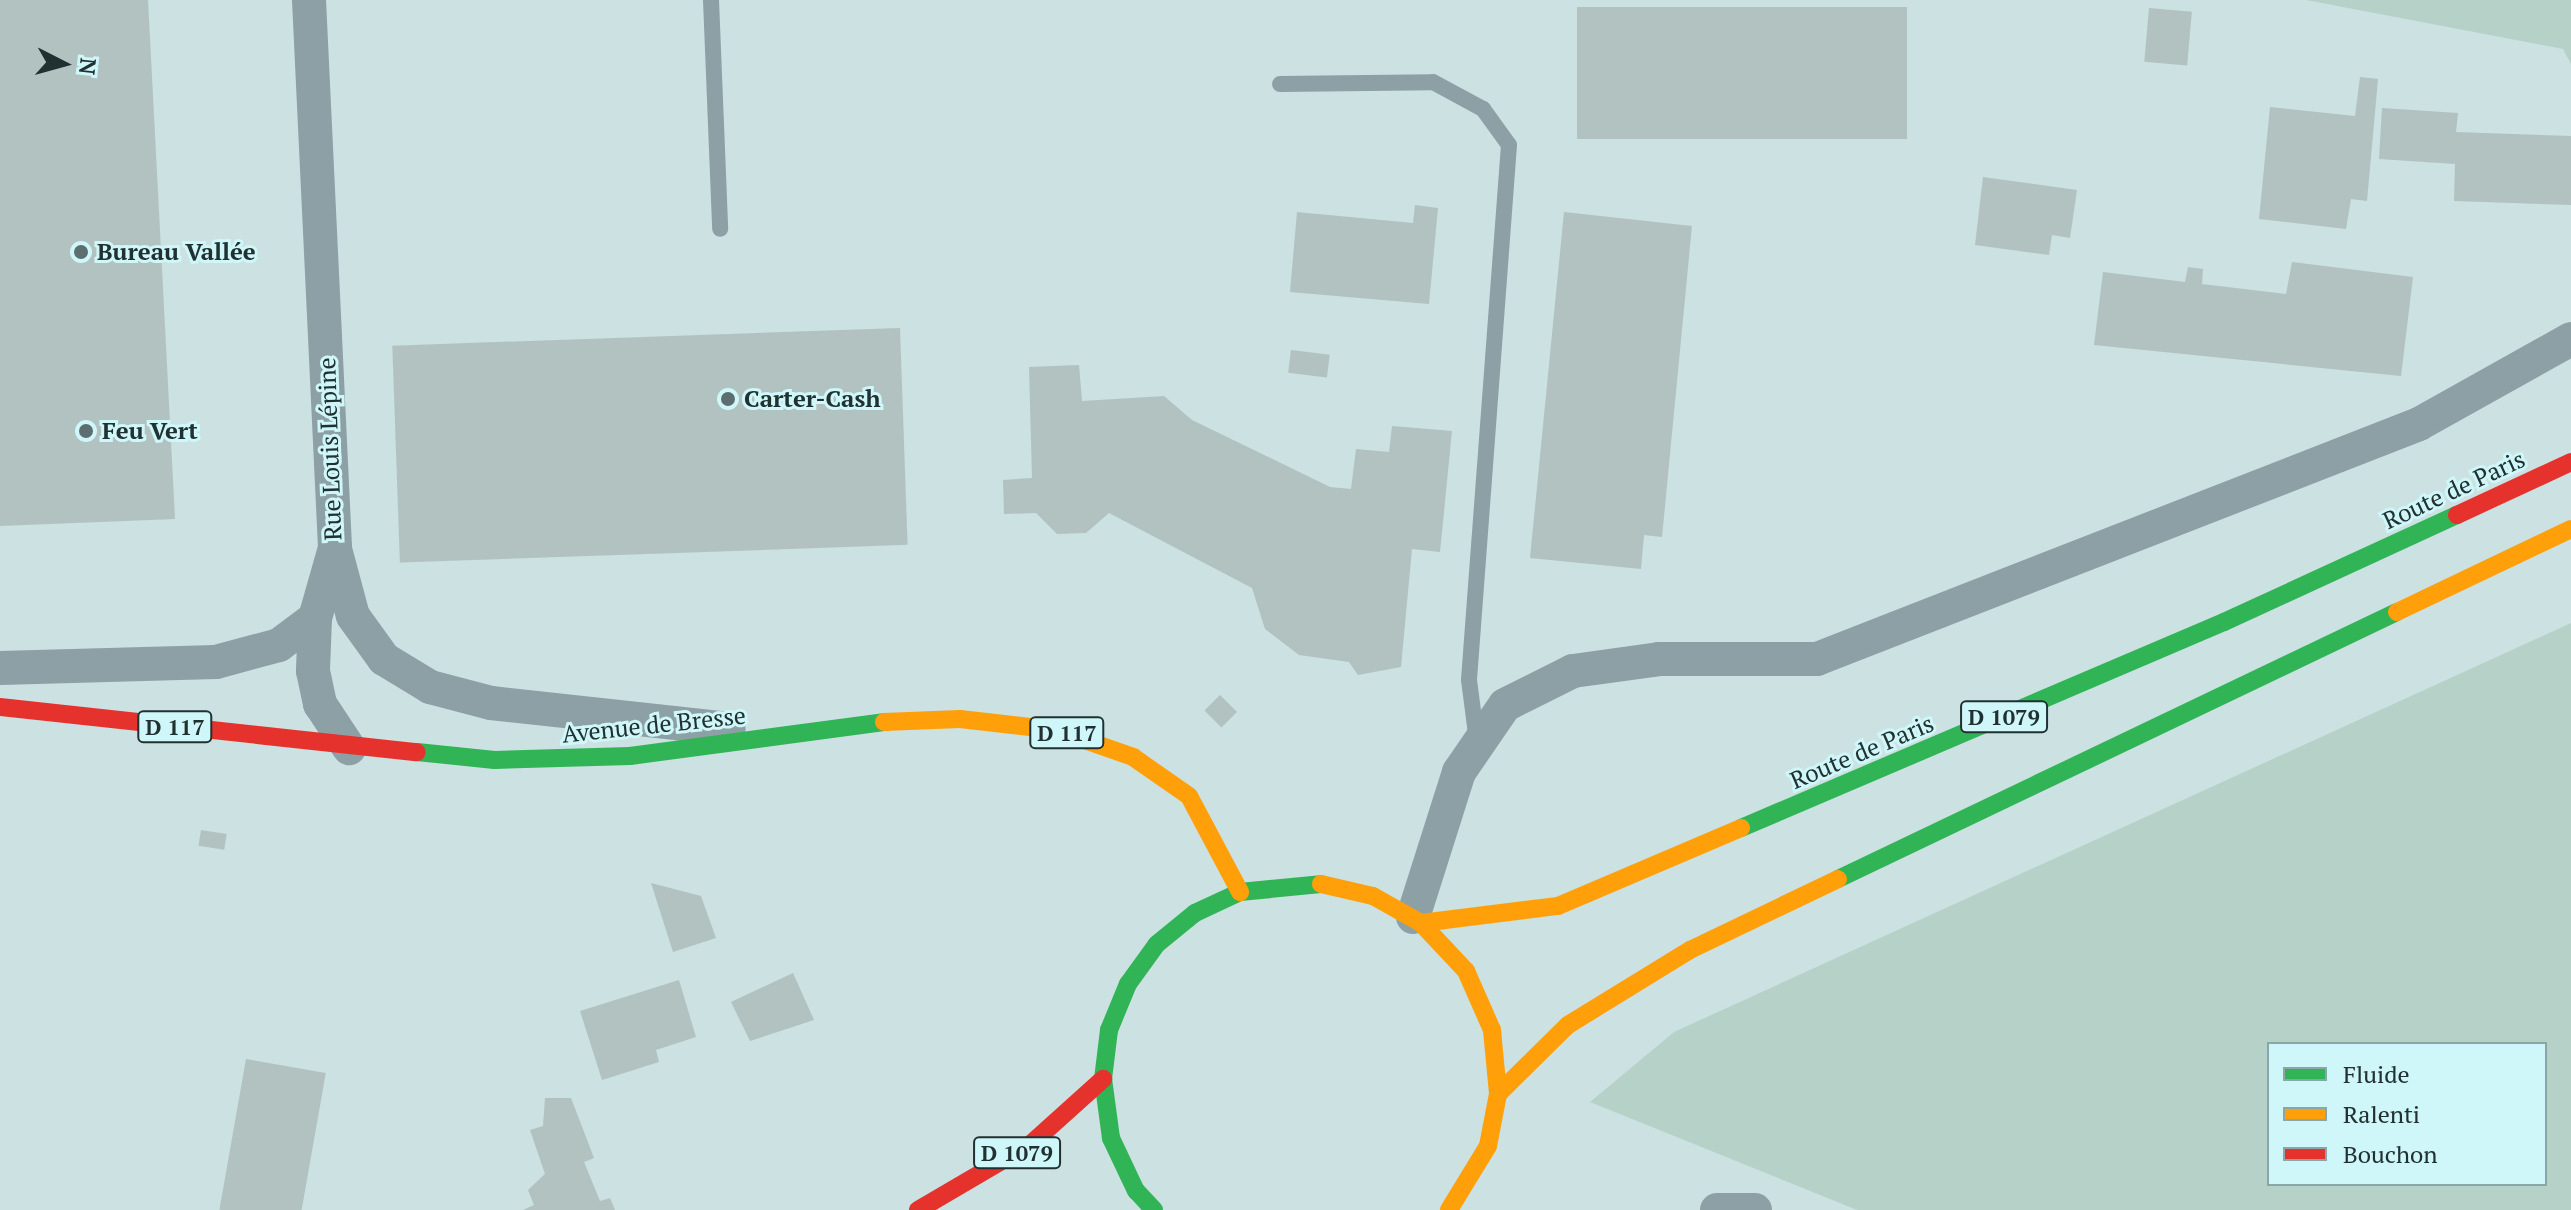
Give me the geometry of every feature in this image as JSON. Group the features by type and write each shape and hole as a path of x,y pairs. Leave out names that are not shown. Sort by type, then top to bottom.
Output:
{"main road":[{"name":"Route de Paris","path":"1417,920 1558,906 2210,628 2571,462"},
{"path":"1498,1094 1568,1025 1690,950 2571,529"},
{"name":"Avenue de Bresse","path":"0,707 349,748 565,760 821,729 960,719 1056,730 1133,757 1189,796 1240,892"},
{"path":"1154,1210 1136,1191 1111,1138 1103,1079 1109,1030 1135,974 1157,944 1195,913 1240,892 1284,883 1329,884 1373,896 1417,920 1466,971 1487,1018 1498,1094 1488,1146 1449,1210"},
{"name":"D 1079","path":"918,1210 1032,1143 1103,1079"}],"street":[{"name":"Rue Louis Lépine","path":"309,0 335,548 315,618 313,671 320,704 349,748"},
{"path":"1417,920 1459,772 1505,705 1573,671 1659,659 1817,659 2419,424 2571,339"},
{"path":"335,548 353,616 384,659 430,687 491,703 601,719 714,729 821,729"},
{"path":"0,668 216,662 279,645 315,618"},
{"path":"1717,1210 1755,1210"}],"lane":[{"path":"711,0 720,229"},
{"path":"1280,84 1433,82 1483,109 1509,145 1469,680 1477,743"}],"green space":[{"path":"2306,0 2571,0 2571,64 2563,49"},
{"path":"2571,623 2571,1210 1857,1210 1590,1102 1674,1032"}],"building":[{"path":"0,0 148,0 175,519 0,526"},
{"path":"1577,7 1907,7 1907,139 1577,139"},
{"path":"2149,8 2192,12 2187,66 2144,62"},
{"path":"2360,77 2378,79 2367,201 2351,199 2346,229 2259,219 2270,107 2355,116"},
{"path":"2382,108 2458,113 2456,132 2571,136 2571,205 2454,201 2455,164 2379,159"},
{"path":"1983,177 2077,190 2070,238 2052,235 2049,255 1975,245"},
{"path":"1415,205 1438,208 1429,304 1290,292 1297,212 1413,223"},
{"path":"1564,212 1692,226 1662,537 1644,535 1641,569 1530,558"},
{"path":"2292,262 2413,277 2401,376 2094,345 2103,272 2185,282 2188,267 2203,269 2202,284 2286,294"},
{"path":"900,328 908,545 400,563 392,346"},
{"path":"1291,350 1330,355 1327,378 1288,373"},
{"path":"1079,365 1082,401 1164,396 1192,420 1330,487 1351,489 1356,449 1389,452 1392,426 1452,431 1440,552 1412,549 1401,667 1358,675 1349,662 1299,655 1265,629 1252,588 1109,513 1086,533 1057,534 1036,513 1004,514 1003,480 1032,478 1029,367"},
{"path":"1220,695 1237,712 1221,728 1204,711"},
{"path":"201,830 227,834 224,850 198,846"},
{"path":"651,883 701,896 716,938 673,952"},
{"path":"793,973 814,1020 750,1041 731,1002"},
{"path":"679,980 696,1037 656,1050 659,1062 602,1080 580,1011"},
{"path":"246,1059 326,1073 302,1210 219,1210"},
{"path":"545,1098 571,1098 594,1158 584,1162 600,1201 610,1198 615,1210 523,1210 534,1205 528,1190 545,1174 530,1130 543,1126"}],"traffic: fast":[{"path":"1741,828 2224,622 2457,515"},
{"path":"1838,879 2397,612"},
{"path":"417,752 495,760 630,756 884,722"},
{"path":"1154,1210 1136,1191 1111,1138 1103,1079 1109,1030 1128,984 1157,944 1195,913 1240,892 1321,884"}],"traffic: slow":[{"path":"2397,612 2571,529"},
{"path":"884,722 960,719 1056,730 1133,757 1189,796 1240,892"},
{"path":"1421,923 1558,906 1741,828"},
{"path":"1498,1094 1568,1025 1690,950 1838,879"},
{"path":"1321,884 1373,896 1421,923 1466,971 1492,1030 1498,1094 1488,1146 1449,1210"}],"traffic: jam":[{"path":"2457,515 2571,462"},
{"path":"0,707 417,752"},
{"path":"918,1210 1032,1143 1103,1079"}],"place":[{"name":"Bureau Vallée","path":"81,252"},
{"name":"Carter-Cash","path":"728,399"},
{"name":"Feu Vert","path":"86,431"}]}
